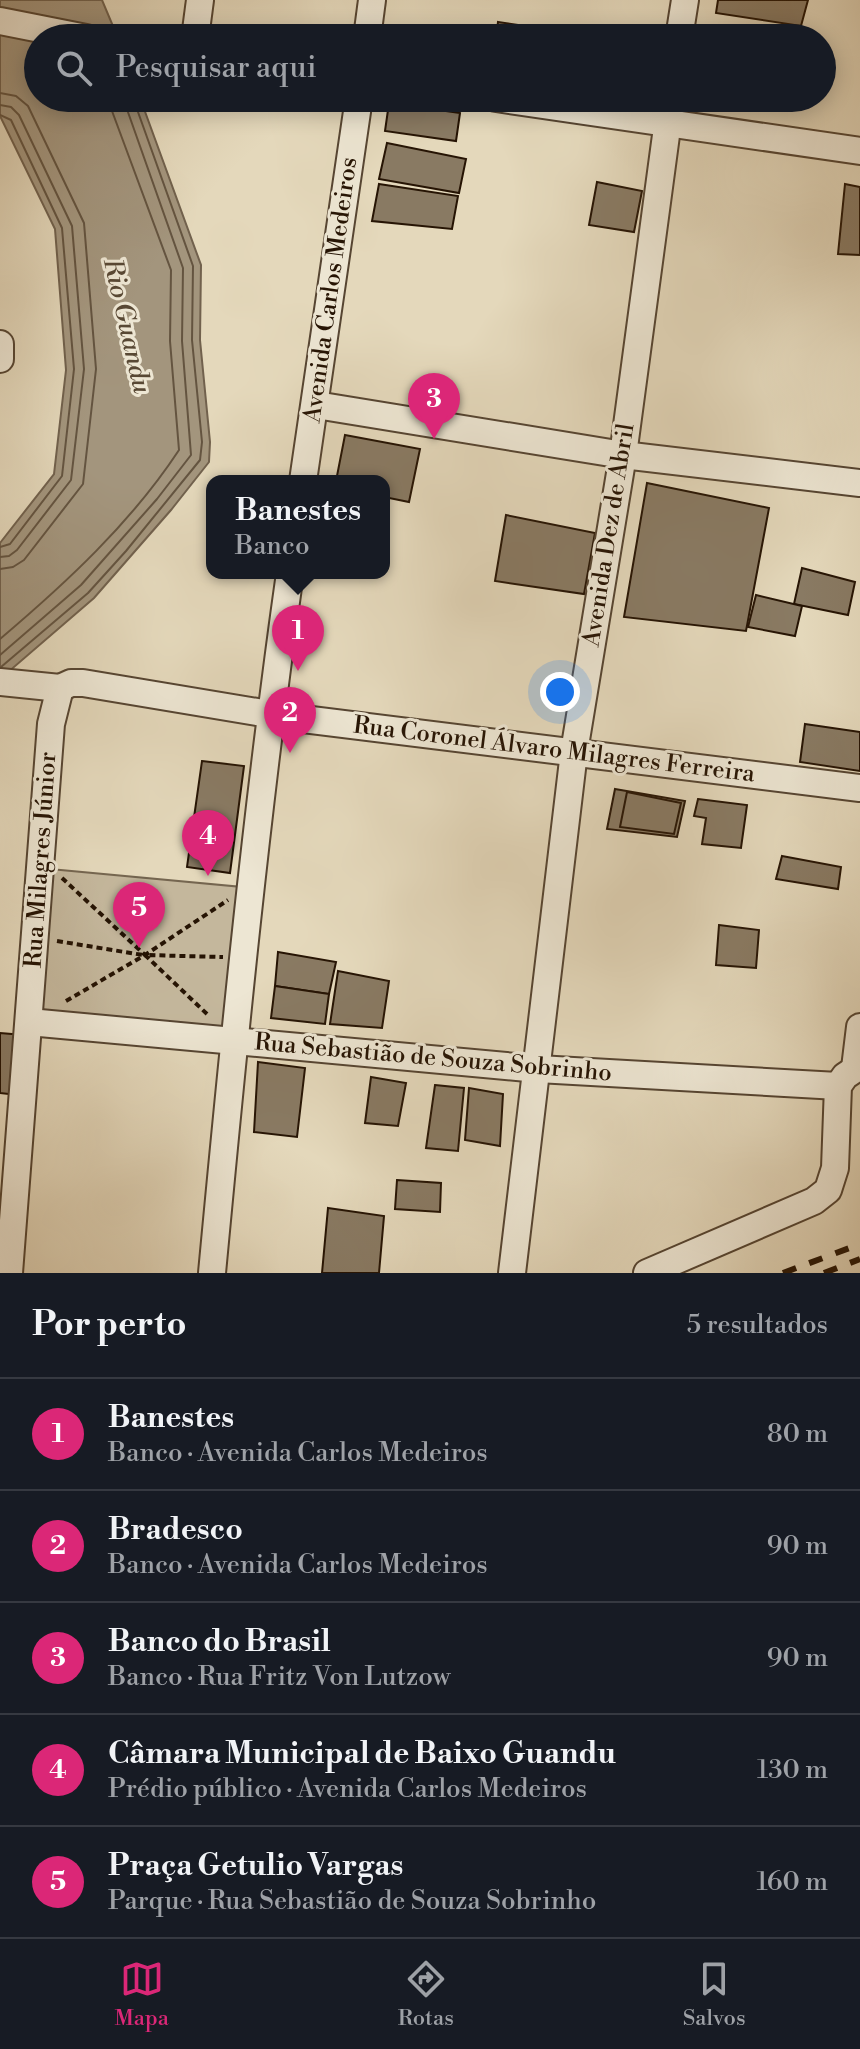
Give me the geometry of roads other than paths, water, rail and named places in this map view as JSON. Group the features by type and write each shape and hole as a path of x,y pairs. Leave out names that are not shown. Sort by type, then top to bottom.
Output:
{"street":[{"path":"197,24 200,0"},
{"path":"369,24 372,0"},
{"path":"681,24 685,0"},
{"path":"0,21 24,26"},
{"name":"Avenida Carlos Medeiros","path":"304,475 357,112"},
{"path":"585,112 860,151"},
{"name":"Avenida Dez de Abril","path":"512,1273 574,752 623,455 669,112"},
{"path":"0,347 0,359"},
{"path":"316,405 623,455 860,483"},
{"path":"212,1273 250,885 289,579"},
{"name":"Rua Coronel Álvaro Milagres Ferreira","path":"4,682 60,688 71,683 83,683 270,714 860,788"},
{"name":"Rua Milagres Júnior","path":"9,1273 51,724 60,688"},
{"name":"Rua Sebastião de Souza Sobrinho","path":"29,1022 538,1069 851,1074"},
{"path":"647,1273 814,1201 828,1190 835,1168 860,1027"}],"water":[{"name":"Rio Guandu","path":"0,0 102,0 112,24 24,24 24,112 145,112 201,265 200,340 210,442 209,462 94,598 0,679 0,543 54,474 66,370 55,229 0,116"}],"railway":[{"path":"783,1273 860,1244"},
{"path":"824,1273 860,1259"}],"place":[{"name":"Banco do Brasil","path":"434,439"},
{"name":"Banestes","path":"298,671"},
{"name":"Bradesco","path":"290,753"},
{"name":"Câmara Municipal de Baixo Guandu","path":"208,876"},
{"name":"Praça Getulio Vargas","path":"139,948"}]}
